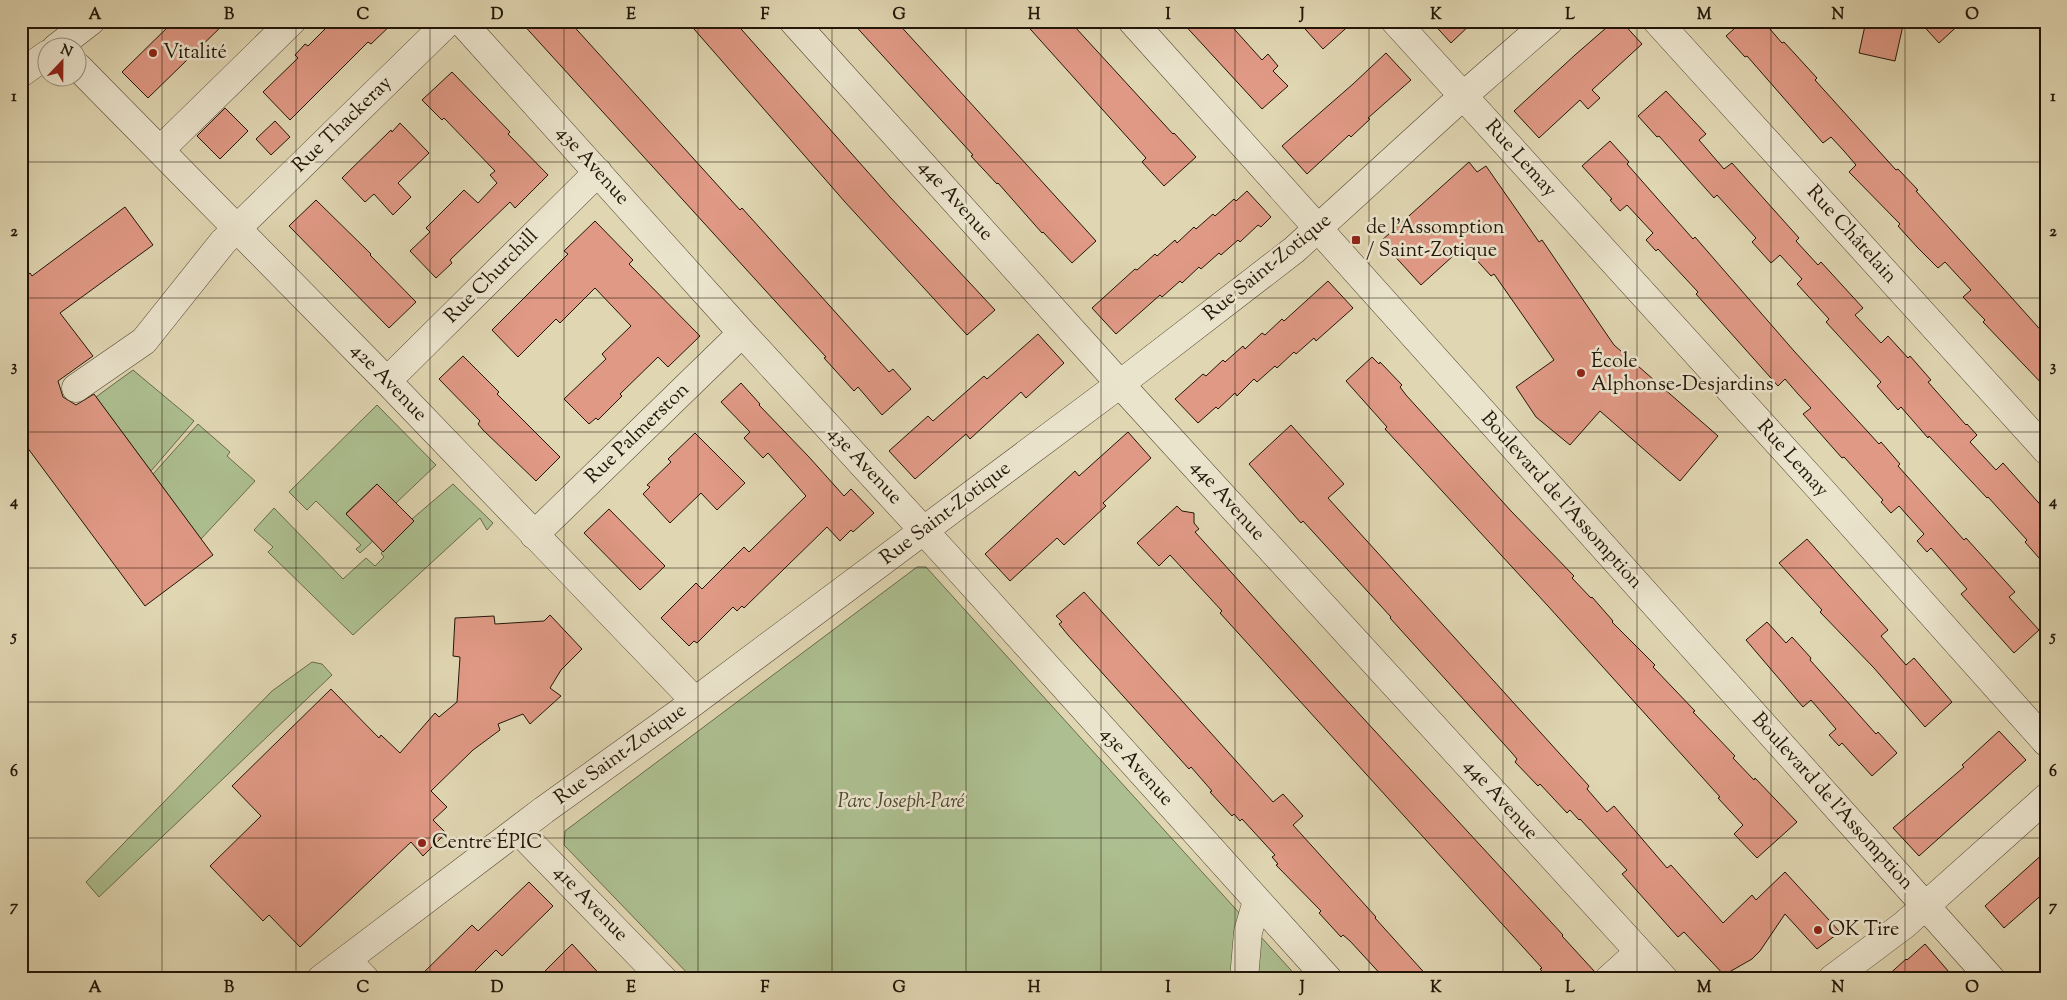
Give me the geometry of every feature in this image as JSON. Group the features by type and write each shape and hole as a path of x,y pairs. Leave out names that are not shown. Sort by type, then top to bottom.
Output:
{"street":[{"path":"69,38 91,21"},
{"path":"160,150 292,21"},
{"name":"Rue Thackeray","path":"76,388 144,341 223,242 449,21"},
{"name":"43e Avenue","path":"461,21 1328,979"},
{"name":"44e Avenue","path":"793,21 1120,384 1664,979"},
{"name":"Boulevard de l'Assomption","path":"1132,21 1991,979"},
{"name":"Rue Lemay","path":"1396,21 1823,492 2046,742"},
{"name":"Rue Saint-Zotique","path":"321,979 356,969 518,830 924,531 1294,250 1463,96 1549,21"},
{"name":"Rue Châtelain","path":"1657,21 2046,450"},
{"path":"21,73 38,61"},
{"name":"42e Avenue","path":"88,77 387,381 695,701"},
{"name":"Rue Churchill","path":"387,381 598,172"},
{"name":"Rue Palmerston","path":"534,535 742,333"},
{"path":"1832,979 1904,925 2046,798"},
{"name":"41e Avenue","path":"518,830 663,979"},
{"path":"1244,979 1248,932 1257,900"},
{"path":"1609,979 1639,952"}],"green space":[{"path":"133,370 194,421 151,471 96,397"},
{"path":"377,405 436,465 396,503 377,484 346,513 373,541 360,553 356,549 361,545 316,501 307,510 289,492"},
{"path":"198,424 230,452 227,456 255,481 201,539 153,474"},
{"path":"453,484 493,523 487,530 480,518 353,635 268,552 273,547 254,530 274,508 343,579 366,558 375,566 384,557 381,553 413,521 412,519"},
{"name":"Parc Joseph-Paré","path":"917,567 926,567 1299,979 693,979 564,845 565,831"},
{"path":"312,662 322,664 332,675 99,897 86,882 272,691"}],"building":[{"path":"174,21 227,21 148,98 122,72"},
{"path":"333,21 395,21 371,44 368,42 290,120 263,92 298,58 295,55 305,44 308,46"},
{"path":"520,21 569,21 740,210 742,208 889,372 893,369 911,389 882,415 858,387 854,391 824,358 826,357"},
{"path":"687,21 734,21 890,197 995,310 967,335 845,202"},
{"path":"851,21 896,21 1096,241 1072,263 971,156 973,155"},
{"path":"1023,21 1067,21 1073,29 1075,27 1196,157 1164,186 1142,162 1146,158"},
{"path":"1181,21 1227,21 1262,60 1268,54 1278,66 1273,71 1288,86 1262,109"},
{"path":"1298,21 1354,21 1323,49"},
{"path":"1431,21 1474,21 1451,43"},
{"path":"1614,21 1621,21 1642,44 1592,90 1600,98 1588,109 1580,100 1539,138 1514,111"},
{"path":"1743,21 1763,21 1782,43 1784,42 1817,78 1815,80 1896,170 1898,169 1918,190 1916,191 2046,336 2046,388 1983,322 1985,320 1963,297 1971,290 1945,262 1938,268 1917,247 1898,226 1900,224 1849,172 1856,165 1844,151 1831,137 1823,143 1747,56 1745,57 1726,36"},
{"path":"1866,21 1904,21 1895,61 1859,53"},
{"path":"1919,21 1963,21 1939,43"},
{"path":"1386,53 1411,80 1368,118 1370,119 1351,137 1349,135 1307,174 1282,146"},
{"path":"452,72 510,132 508,134 548,175 515,208 510,202 450,260 452,263 436,278 410,251 430,232 426,228 464,190 478,203 497,183 490,175 495,171 444,118 442,120 422,100"},
{"path":"1666,91 1706,134 1699,140 1724,169 1732,163 1799,238 1796,241 1818,265 1821,262 1863,308 1855,315 1881,343 1888,336 1908,358 1910,356 1931,380 1928,382 1977,435 1970,442 1996,470 2003,463 2046,511 2046,566 2025,542 2027,540 1988,497 1929,436 1928,438 1901,407 1898,410 1877,386 1881,382 1826,322 1829,319 1797,284 1802,279 1780,255 1771,263 1752,242 1756,238 1717,195 1714,198 1659,136 1657,137 1638,116"},
{"path":"225,108 248,131 220,159 197,136"},
{"path":"275,121 290,137 271,155 256,139"},
{"path":"400,123 429,153 398,183 411,197 393,215 374,194 365,202 342,178"},
{"path":"1610,141 1629,162 1627,164 1693,239 1695,237 1794,351 1879,444 1881,442 1900,464 1898,466 1964,540 1966,538 2015,592 2009,597 2039,630 2014,653 1961,594 1967,589 1931,548 1927,552 1917,541 1924,534 1899,506 1891,513 1881,502 1883,500 1803,414 1811,408 1785,379 1778,386 1696,294 1698,292 1658,249 1656,251 1646,240 1653,233 1627,205 1620,211 1610,200 1612,199 1582,166"},
{"path":"1469,162 1477,172 1486,166 1539,242 1542,240 1614,345 1718,436 1680,481 1600,411 1570,445 1536,417 1516,387 1554,360 1494,274 1491,276 1464,246 1421,285 1381,241"},
{"path":"1247,191 1271,217 1261,227 1258,225 1240,242 1238,240 1221,255 1219,253 1201,269 1199,267 1182,283 1180,281 1162,297 1160,295 1116,334 1092,308 1135,269 1137,270 1155,254 1157,256 1175,240 1177,243 1194,227 1196,229 1213,214 1215,216 1234,199 1236,201"},
{"path":"316,200 416,302 389,328 289,226"},
{"path":"125,207 153,245 60,313 93,356 58,381 63,397 76,405 94,394 213,555 145,606 21,439 21,280 30,273 32,276"},
{"path":"595,221 633,260 629,264 700,336 668,367 658,357 620,394 622,396 598,420 596,418 589,424 564,399 606,359 602,354 631,326 595,288 560,323 556,319 518,357 492,330 568,254 564,251"},
{"path":"1328,281 1353,308 1316,341 1314,338 1296,354 1294,352 1277,368 1275,366 1257,382 1254,379 1237,396 1235,393 1218,409 1216,407 1198,423 1175,399 1203,374 1206,376 1223,360 1225,362 1243,346 1245,349 1262,333 1265,335 1282,319 1284,321"},
{"path":"1038,334 1064,363 1026,398 1021,392 970,439 966,434 915,479 889,451 928,416 933,421 984,376 987,379"},
{"path":"463,356 499,392 497,394 560,457 536,481 483,430 478,424 480,421 439,379"},
{"path":"1372,357 1379,364 1380,362 1402,385 1400,387 1406,395 1511,511 1574,576 1572,578 1592,597 1612,622 1655,665 1653,667 1735,756 1733,758 1797,822 1757,858 1734,834 1743,825 1718,798 1720,797 1385,429 1387,427 1346,381"},
{"path":"741,383 759,405 844,496 851,489 874,513 840,541 827,527 744,608 742,606 737,611 733,607 697,643 694,641 689,646 661,618 696,583 702,589 744,547 749,552 806,496 768,453 763,458 744,438 750,432 721,402"},
{"path":"1291,425 1344,484 1328,498 1589,786 1587,789 1607,812 1614,806 1667,868 1671,865 1723,923 1752,895 1756,900 1785,872 1840,932 1817,949 1785,914 1760,951 1752,959 1724,975 1684,932 1678,937 1622,874 1627,870 1580,819 1570,810 1567,813 1540,784 1538,786 1515,762 1517,759 1512,753 1391,617 1303,521 1301,523 1249,464"},
{"path":"1128,432 1151,458 1103,503 1106,506 1064,545 1057,538 1010,581 985,554 1075,471 1079,476"},
{"path":"695,433 745,483 717,510 701,493 670,523 643,494 650,487 647,485 671,462 668,459"},
{"path":"377,484 414,521 383,552 346,514"},
{"path":"1177,506 1182,511 1194,513 1194,523 1199,529 1195,532 1339,692 1563,935 1595,972 1594,979 1549,979 1540,969 1542,968 1220,613 1222,611 1170,555 1159,566 1137,543"},
{"path":"609,509 665,566 640,590 584,533"},
{"path":"1807,539 1888,630 1881,636 1906,665 1914,658 1952,702 1925,727 1874,668 1820,612 1822,610 1779,563"},
{"path":"1084,592 1273,802 1283,794 1303,816 1293,825 1430,979 1385,979 1350,941 1343,935 1341,937 1319,913 1321,911 1276,865 1278,864 1272,857 1275,855 1242,819 1240,821 1234,814 1232,816 1191,767 1189,769 1068,635 1059,624 1062,622 1056,616"},
{"path":"550,615 582,649 561,670 550,688 561,696 530,724 523,714 498,724 500,730 473,750 431,791 447,807 433,820 446,833 423,856 411,842 300,947 269,915 263,921 210,866 261,816 232,786 331,689 379,738 381,735 400,753 435,713 439,717 457,702 460,657 453,656 455,618 494,616 495,624 544,621"},
{"path":"1767,622 1786,643 1792,637 1876,734 1878,732 1897,753 1872,776 1842,743 1839,746 1829,735 1836,729 1811,700 1803,707 1746,640"},
{"path":"1999,731 2026,760 1919,856 1893,828 1964,767 1962,765"},
{"path":"2046,851 2046,891 2004,928 1985,906"},
{"path":"529,882 553,906 502,956 496,950 467,979 417,979 472,925 478,931"},
{"path":"572,944 604,979 537,979"},
{"path":"1925,944 1955,979 1884,979 1906,959"}],"place":[{"name":"Vitalité","path":"153,53"},
{"name":"de l'Assomption / Saint-Zotique","path":"1356,240"},
{"name":"École Alphonse-Desjardins","path":"1581,373"},
{"name":"Centre ÉPIC","path":"422,843"},
{"name":"OK Tire","path":"1818,930"}]}
